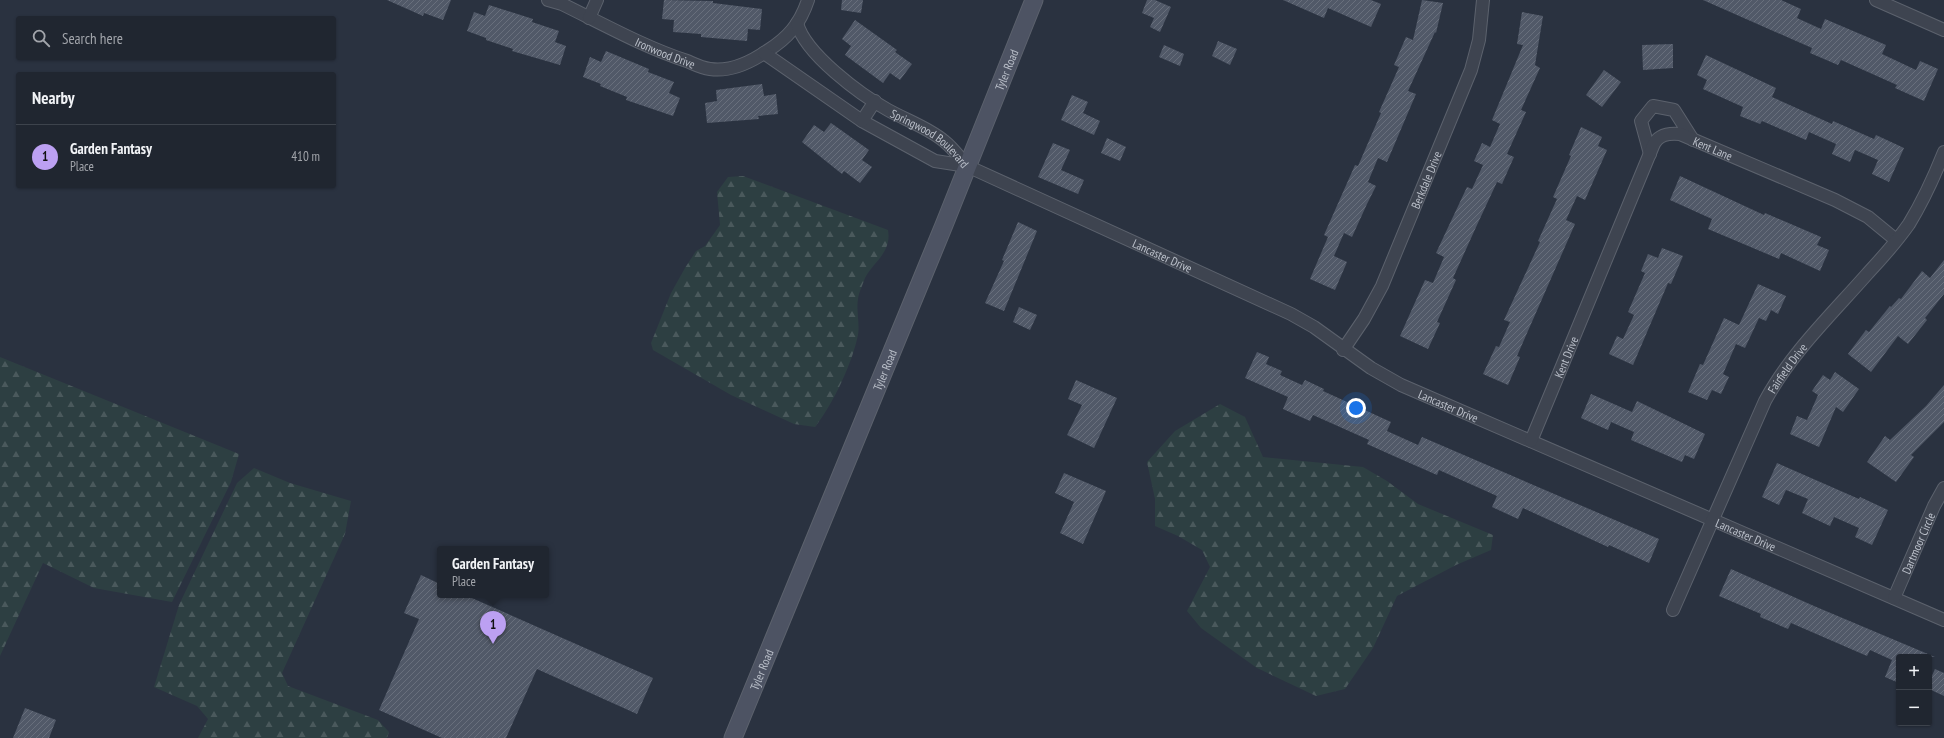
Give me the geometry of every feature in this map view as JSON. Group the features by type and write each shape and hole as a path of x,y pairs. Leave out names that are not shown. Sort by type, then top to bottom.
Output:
{"street":[{"path":"589,18 597,0"},
{"name":"Ironwood Drive","path":"555,1 665,54 710,69 731,68 757,59 784,40 804,12 808,0"},
{"name":"Tyler Road","path":"733,738 1034,0"},
{"name":"Berkdale Drive","path":"1343,350 1364,319 1382,286 1471,70 1479,40 1483,0"},
{"path":"1876,0 1944,30"},
{"name":"Springwood Boulevard","path":"797,23 800,34 812,50 840,77 875,101 944,140 967,166"},
{"name":"Springwood Boulevard","path":"764,53 862,121 935,161 967,166"},
{"name":"Springwood Boulevard","path":"862,121 875,101"},
{"path":"1650,154 1641,121 1653,106 1674,110 1693,140"},
{"name":"Kent Lane","path":"1600,274 1655,141 1662,136 1671,133 1680,134 1835,200 1868,217 1896,240"},
{"name":"Fairfield Drive","path":"1674,610 1765,401 1778,377 1795,355 1896,240 1908,224 1927,192 1944,152"},
{"name":"Lancaster Drive","path":"967,166 1291,314 1314,327 1343,350 1401,385 1944,620"},
{"name":"Kent Drive","path":"1531,441 1600,274"},
{"name":"Dartmoor Circle","path":"1894,598 1934,506 1944,488"}],"green space":[{"path":"743,176 888,230 885,251 868,272 859,294 858,335 847,371 822,418 815,427 794,424 731,395 653,350 651,343 671,293 696,251 705,246 720,225 717,192 728,177"},
{"path":"0,357 239,454 231,482 172,602 94,588 43,563 0,656"},
{"path":"1220,404 1245,417 1263,457 1363,467 1387,481 1418,504 1493,535 1491,550 1456,565 1397,596 1373,648 1345,689 1316,696 1257,668 1201,628 1187,611 1210,567 1202,550 1178,536 1155,526 1155,499 1147,462 1175,431"},
{"path":"254,468 290,483 351,501 345,534 282,673 288,686 378,720 389,732 387,738 198,738 208,719 197,706 154,687 179,605 237,483"}],"building":[{"path":"387,0 451,0 443,20 424,13 423,16"},
{"path":"664,0 713,1 713,3 762,9 760,30 748,29 747,41 701,37 701,34 673,32 674,20 662,19"},
{"path":"842,0 863,0 861,13 841,10"},
{"path":"1147,0 1155,0 1171,7 1160,32 1150,27 1154,18 1142,13"},
{"path":"1283,0 1371,0 1381,4 1371,27 1328,8 1324,18"},
{"path":"1422,0 1443,3 1436,33 1435,32 1408,91 1416,94 1387,162 1378,158 1368,182 1376,186 1352,237 1344,233 1334,256 1347,262 1335,290 1310,279 1328,237 1324,235 1355,165 1358,166 1381,113 1379,112 1399,67 1394,65 1406,37 1413,40"},
{"path":"1703,0 1781,0 1801,9 1797,18 1821,29 1825,19 1886,45 1882,54 1916,70 1920,61 1938,69 1924,101 1895,88 1897,85 1841,60 1838,65 1810,53 1812,48"},
{"path":"489,5 533,19 532,22 559,31 555,42 566,46 560,65 512,51 513,49 486,40 486,38 467,31 474,12 485,16"},
{"path":"1522,12 1543,16 1535,65 1540,68 1521,110 1526,112 1507,154 1514,157 1502,184 1497,182 1453,278 1456,280 1437,322 1440,323 1428,349 1400,336 1425,280 1433,283 1444,257 1436,253 1467,187 1472,189 1483,165 1474,161 1482,143 1490,147 1500,124 1492,120 1523,45 1517,44"},
{"path":"855,20 897,50 895,52 912,64 900,80 890,73 883,83 845,55 851,46 842,39"},
{"path":"1218,41 1237,49 1230,65 1212,56"},
{"path":"1673,44 1673,68 1643,70 1642,45"},
{"path":"1164,45 1184,54 1180,66 1159,57"},
{"path":"606,51 649,69 648,72 674,82 669,93 680,98 673,116 626,100 627,97 583,77 590,57 601,62"},
{"path":"1706,55 1776,88 1772,97 1832,124 1833,121 1874,139 1876,135 1904,148 1889,182 1872,174 1878,160 1855,150 1850,162 1832,154 1836,144 1809,132 1806,140 1762,121 1760,124 1740,116 1743,107 1703,89 1707,80 1697,75"},
{"path":"1604,70 1621,82 1602,107 1586,95"},
{"path":"762,84 764,96 776,94 778,114 758,116 759,119 707,123 705,103 717,101 716,90"},
{"path":"1072,95 1088,102 1083,113 1100,121 1094,135 1061,120"},
{"path":"831,123 869,150 862,160 872,167 860,183 844,171 842,174 802,142 814,125 824,132"},
{"path":"1581,127 1602,137 1598,146 1607,150 1585,200 1577,196 1566,220 1575,224 1517,356 1520,357 1508,385 1483,374 1496,346 1499,347 1510,322 1504,320 1540,242 1538,241 1557,199 1553,197 1571,156 1569,155"},
{"path":"1107,138 1126,147 1120,161 1101,153"},
{"path":"1053,143 1070,150 1061,170 1084,180 1078,194 1038,177"},
{"path":"1680,176 1764,215 1765,213 1821,237 1817,245 1829,250 1820,271 1781,253 1779,259 1708,229 1712,219 1670,200"},
{"path":"1018,222 1037,231 1004,311 985,303 1004,261 1002,260"},
{"path":"1662,248 1683,256 1671,284 1668,283 1633,365 1609,354 1617,336 1623,339 1634,315 1628,312 1645,273 1641,271 1648,254 1658,258"},
{"path":"1944,260 1944,294 1925,318 1927,320 1908,344 1898,336 1871,372 1848,354 1866,330 1869,332 1890,306 1891,307 1899,298 1901,299 1922,271 1930,278"},
{"path":"1758,284 1786,296 1778,314 1771,310 1766,321 1759,318 1745,348 1736,344 1723,374 1729,377 1721,394 1712,390 1707,400 1688,392 1700,364 1703,365 1724,318 1739,325"},
{"path":"1019,307 1037,315 1030,330 1013,322"},
{"path":"1257,352 1269,357 1266,364 1282,371 1280,375 1302,385 1305,380 1324,389 1323,391 1391,422 1387,431 1418,445 1422,437 1659,539 1649,563 1609,545 1608,547 1523,508 1518,519 1492,507 1497,496 1439,470 1437,475 1396,457 1367,444 1369,440 1313,415 1310,421 1283,409 1288,397 1245,378"},
{"path":"1835,372 1859,389 1843,412 1836,407 1819,447 1790,434 1797,416 1807,420 1818,395 1812,391 1823,375 1830,380"},
{"path":"1076,380 1117,398 1094,448 1067,435 1082,405 1068,399"},
{"path":"1944,385 1944,422 1911,455 1914,457 1896,482 1867,462 1885,436 1890,440 1926,406"},
{"path":"1591,394 1632,412 1637,401 1705,434 1694,459 1685,455 1682,462 1631,440 1634,432 1611,422 1608,430 1581,418"},
{"path":"1777,463 1888,510 1872,545 1855,537 1859,528 1834,517 1830,526 1802,513 1808,499 1786,490 1779,505 1762,497"},
{"path":"1064,473 1106,491 1083,544 1060,533 1074,502 1055,493"},
{"path":"1731,569 1928,654 1896,654 1896,682 1885,677 1892,660 1870,650 1867,656 1791,623 1788,629 1760,617 1761,614 1719,596"},
{"path":"421,575 437,583 437,598 472,598 653,678 637,714 537,669 506,738 442,738 379,710 419,619 404,613"},
{"path":"1935,669 1944,673 1944,696 1932,690 1932,676"},
{"path":"25,708 56,720 49,738 13,738"}],"place":[{"name":"Garden Fantasy","path":"493,644"}]}
